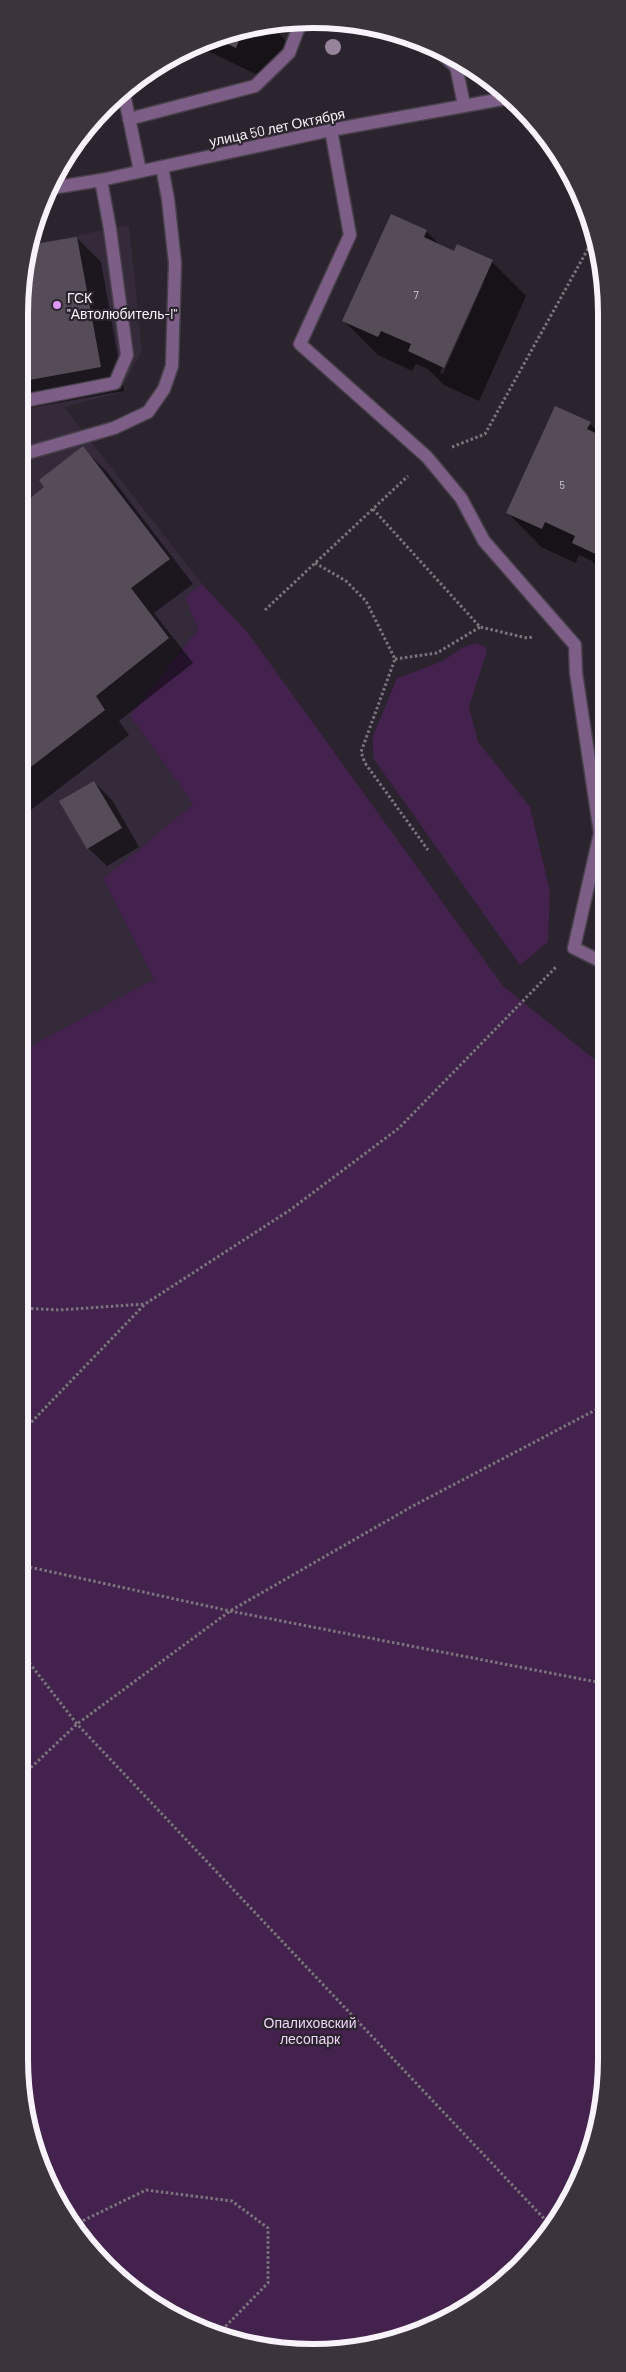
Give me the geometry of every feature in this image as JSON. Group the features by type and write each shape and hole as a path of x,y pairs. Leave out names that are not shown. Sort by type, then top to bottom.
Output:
{"street":[{"path":"129,119 255,86 290,53 299,28"},
{"path":"453,65 458,69 464,106"},
{"path":"125,98 140,171"},
{"name":"улица 50 лет Октября","path":"57,187 101,180 331,130 502,99"},
{"path":"331,130 350,235 300,344 427,457 461,498 484,541 575,644 576,673 598,820"},
{"path":"28,453 114,428 148,412 164,389 172,366 175,263 168,199 162,167"},
{"path":"28,400 115,383 127,356 110,229 101,180"},
{"path":"598,842 574,948 598,960"}],"path":[{"path":"264,610 427,457 485,434 590,245"},
{"path":"372,509 480,627 527,638 561,628"},
{"path":"315,562 346,581 366,601 395,659 361,752 365,764 428,850"},
{"path":"395,659 436,653 480,627"},
{"path":"28,1426 145,1304 290,1210 398,1128 574,948"},
{"path":"28,1308 59,1310 145,1304"},
{"path":"28,1770 77,1724 230,1612 411,1507 598,1409"},
{"path":"28,1567 230,1612 598,1682"},
{"path":"28,1661 77,1724 547,2222"},
{"path":"79,2222 146,2190 232,2201 239,2206 268,2228 268,2283 222,2329"}],"shaded area":[{"path":"129,225 142,351 119,393 64,407 202,584 185,597 198,629 130,716 193,804 103,879 154,979 28,1048 28,294 36,244"}],"green space":[{"name":"Опалиховский лесопарк","path":"202,584 248,633 503,986 598,1062 598,2078 593,2115 577,2168 560,2202 540,2233 501,2274 487,2286 456,2306 422,2323 387,2335 332,2344 276,2342 239,2335 221,2329 204,2323 170,2306 139,2286 125,2274 86,2233 57,2185 37,2133 28,2078 28,1048 154,979 103,879 193,804 130,716 198,629 185,597"},
{"path":"476,643 486,647 486,654 469,707 478,742 530,807 550,891 548,942 520,965 373,758 373,736 397,678 443,661 463,647"}],"building":[{"path":"241,37 236,48 224,42"},
{"path":"391,214 427,230 424,237 454,251 457,244 493,260 444,368 408,351 411,344 381,331 378,337 342,321"},
{"name":"ГСК \"Автолюбитель-I\"","path":"77,237 101,367 28,380 28,294 36,244"},
{"path":"555,406 591,422 587,429 598,434 598,555 572,543 575,536 545,522 542,529 506,513"},
{"path":"83,446 170,559 131,588 169,638 96,696 105,710 28,769 28,500 44,487 39,480"},
{"path":"94,781 122,828 87,849 59,801"}],"place":[{"name":"ГСК \"Автолюбитель-I\"","path":"57,305"}]}
